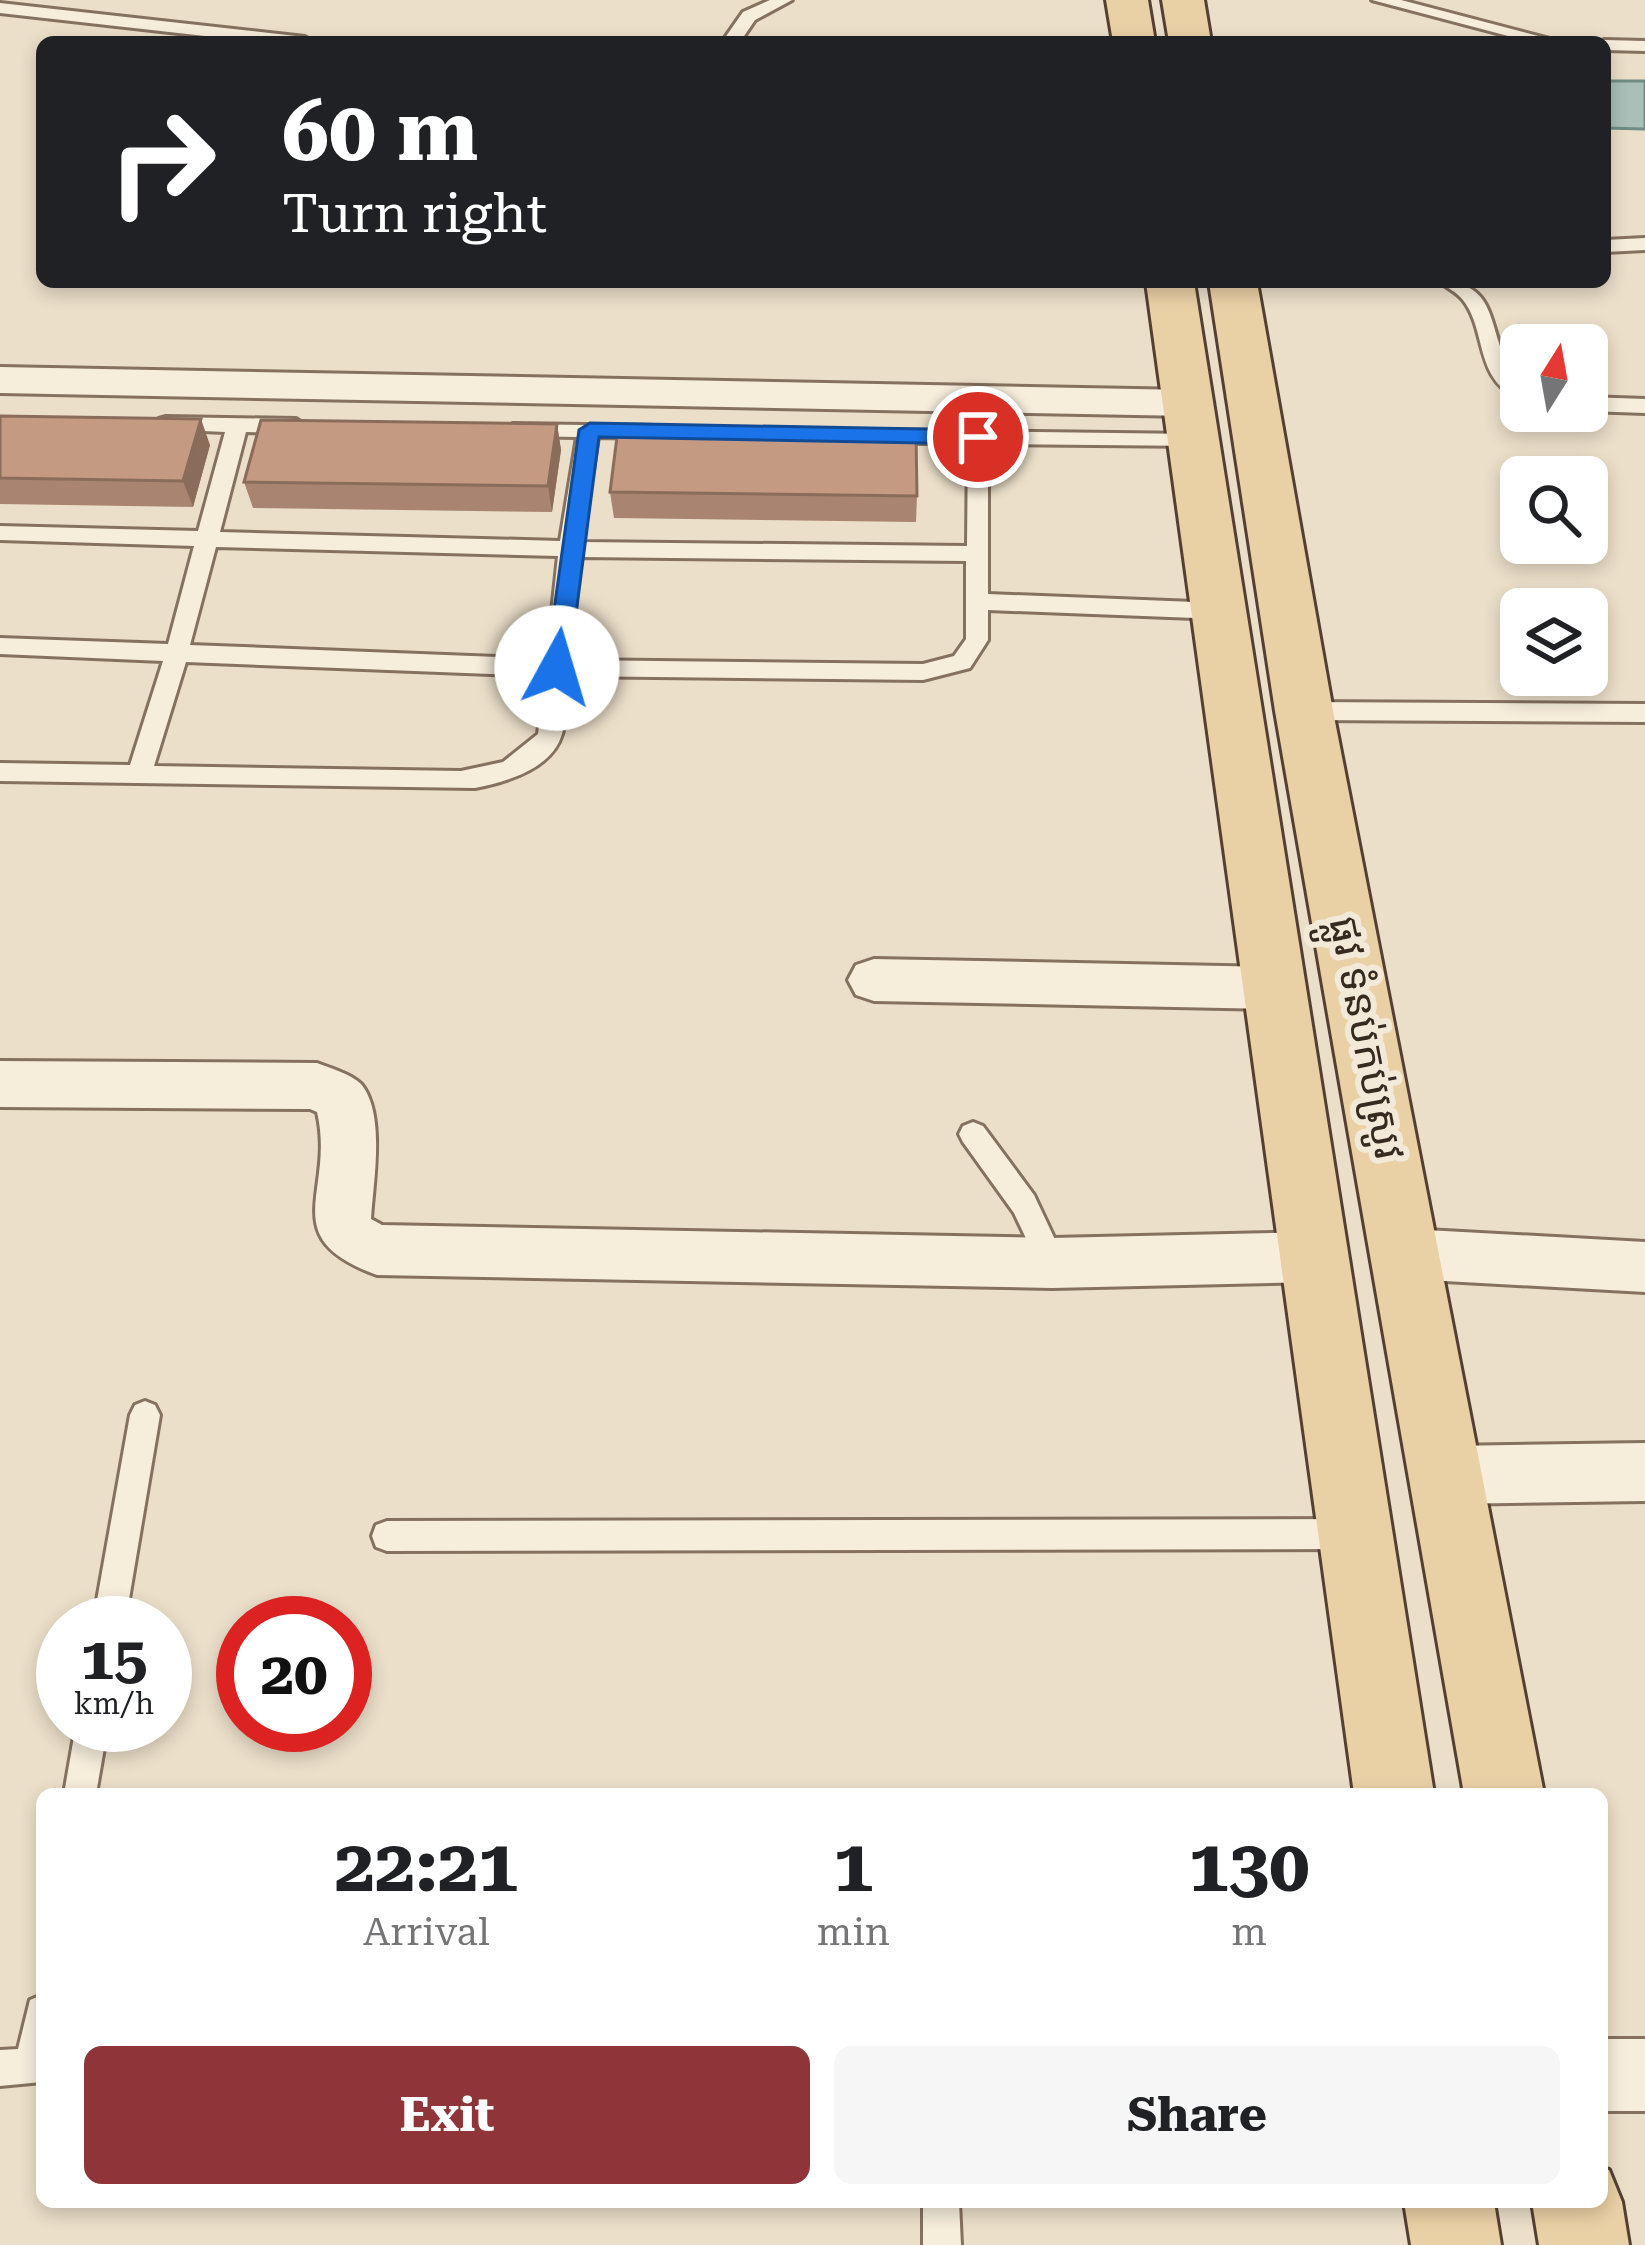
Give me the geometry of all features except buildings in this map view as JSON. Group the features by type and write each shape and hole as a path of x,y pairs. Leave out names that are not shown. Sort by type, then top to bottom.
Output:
{"main road":[{"path":"1127,0 1133,36"},
{"path":"1183,0 1189,36"},
{"name":"ផ្លូវ ទំនប់កប់ស្រូវ","path":"1171,288 1393,1788"},
{"name":"ផ្លូវ ទំនប់កប់ស្រូវ","path":"1234,288 1304,710 1503,1788"},
{"path":"1450,2208 1456,2245"},
{"path":"1577,2208 1584,2245"}],"street":[{"path":"0,380 1191,422"},
{"path":"874,980 1276,988"},
{"path":"0,1084 317,1086 341,1099 350,1137 342,1226 352,1238 377,1250 1052,1263 1318,1258"},
{"path":"1408,1254 1645,1268"},
{"path":"1447,1475 1645,1472"},
{"path":"1608,2075 1645,2075"}],"lane":[{"path":"735,36 749,16 784,0"},
{"path":"1380,0 1527,36"},
{"path":"0,8 251,36"},
{"path":"1611,45 1645,46"},
{"path":"1611,246 1645,244"},
{"path":"1465,288 1482,310 1494,362 1500,369"},
{"path":"1608,405 1645,406"},
{"path":"864,435 978,437 1191,422"},
{"path":"142,423 331,426"},
{"path":"140,771 237,425"},
{"path":"495,429 681,432"},
{"path":"0,772 492,778 536,755 550,736 570,549 590,430"},
{"path":"0,646 557,668 923,672 962,662 977,640 978,437"},
{"path":"0,533 570,549 979,554"},
{"path":"980,602 1220,611"},
{"path":"1304,710 1645,713"},
{"path":"973,1134 1024,1204 1052,1263"},
{"path":"114,1596 145,1415"},
{"path":"387,1536 1359,1534"},
{"path":"81,1788 87,1752"},
{"path":"25,2065 36,2031"},
{"path":"940,2208 941,2245"}],"water":[{"path":"1611,81 1645,81 1645,129 1611,128"}],"route":[{"path":"557,668 590,430 978,437"}]}
